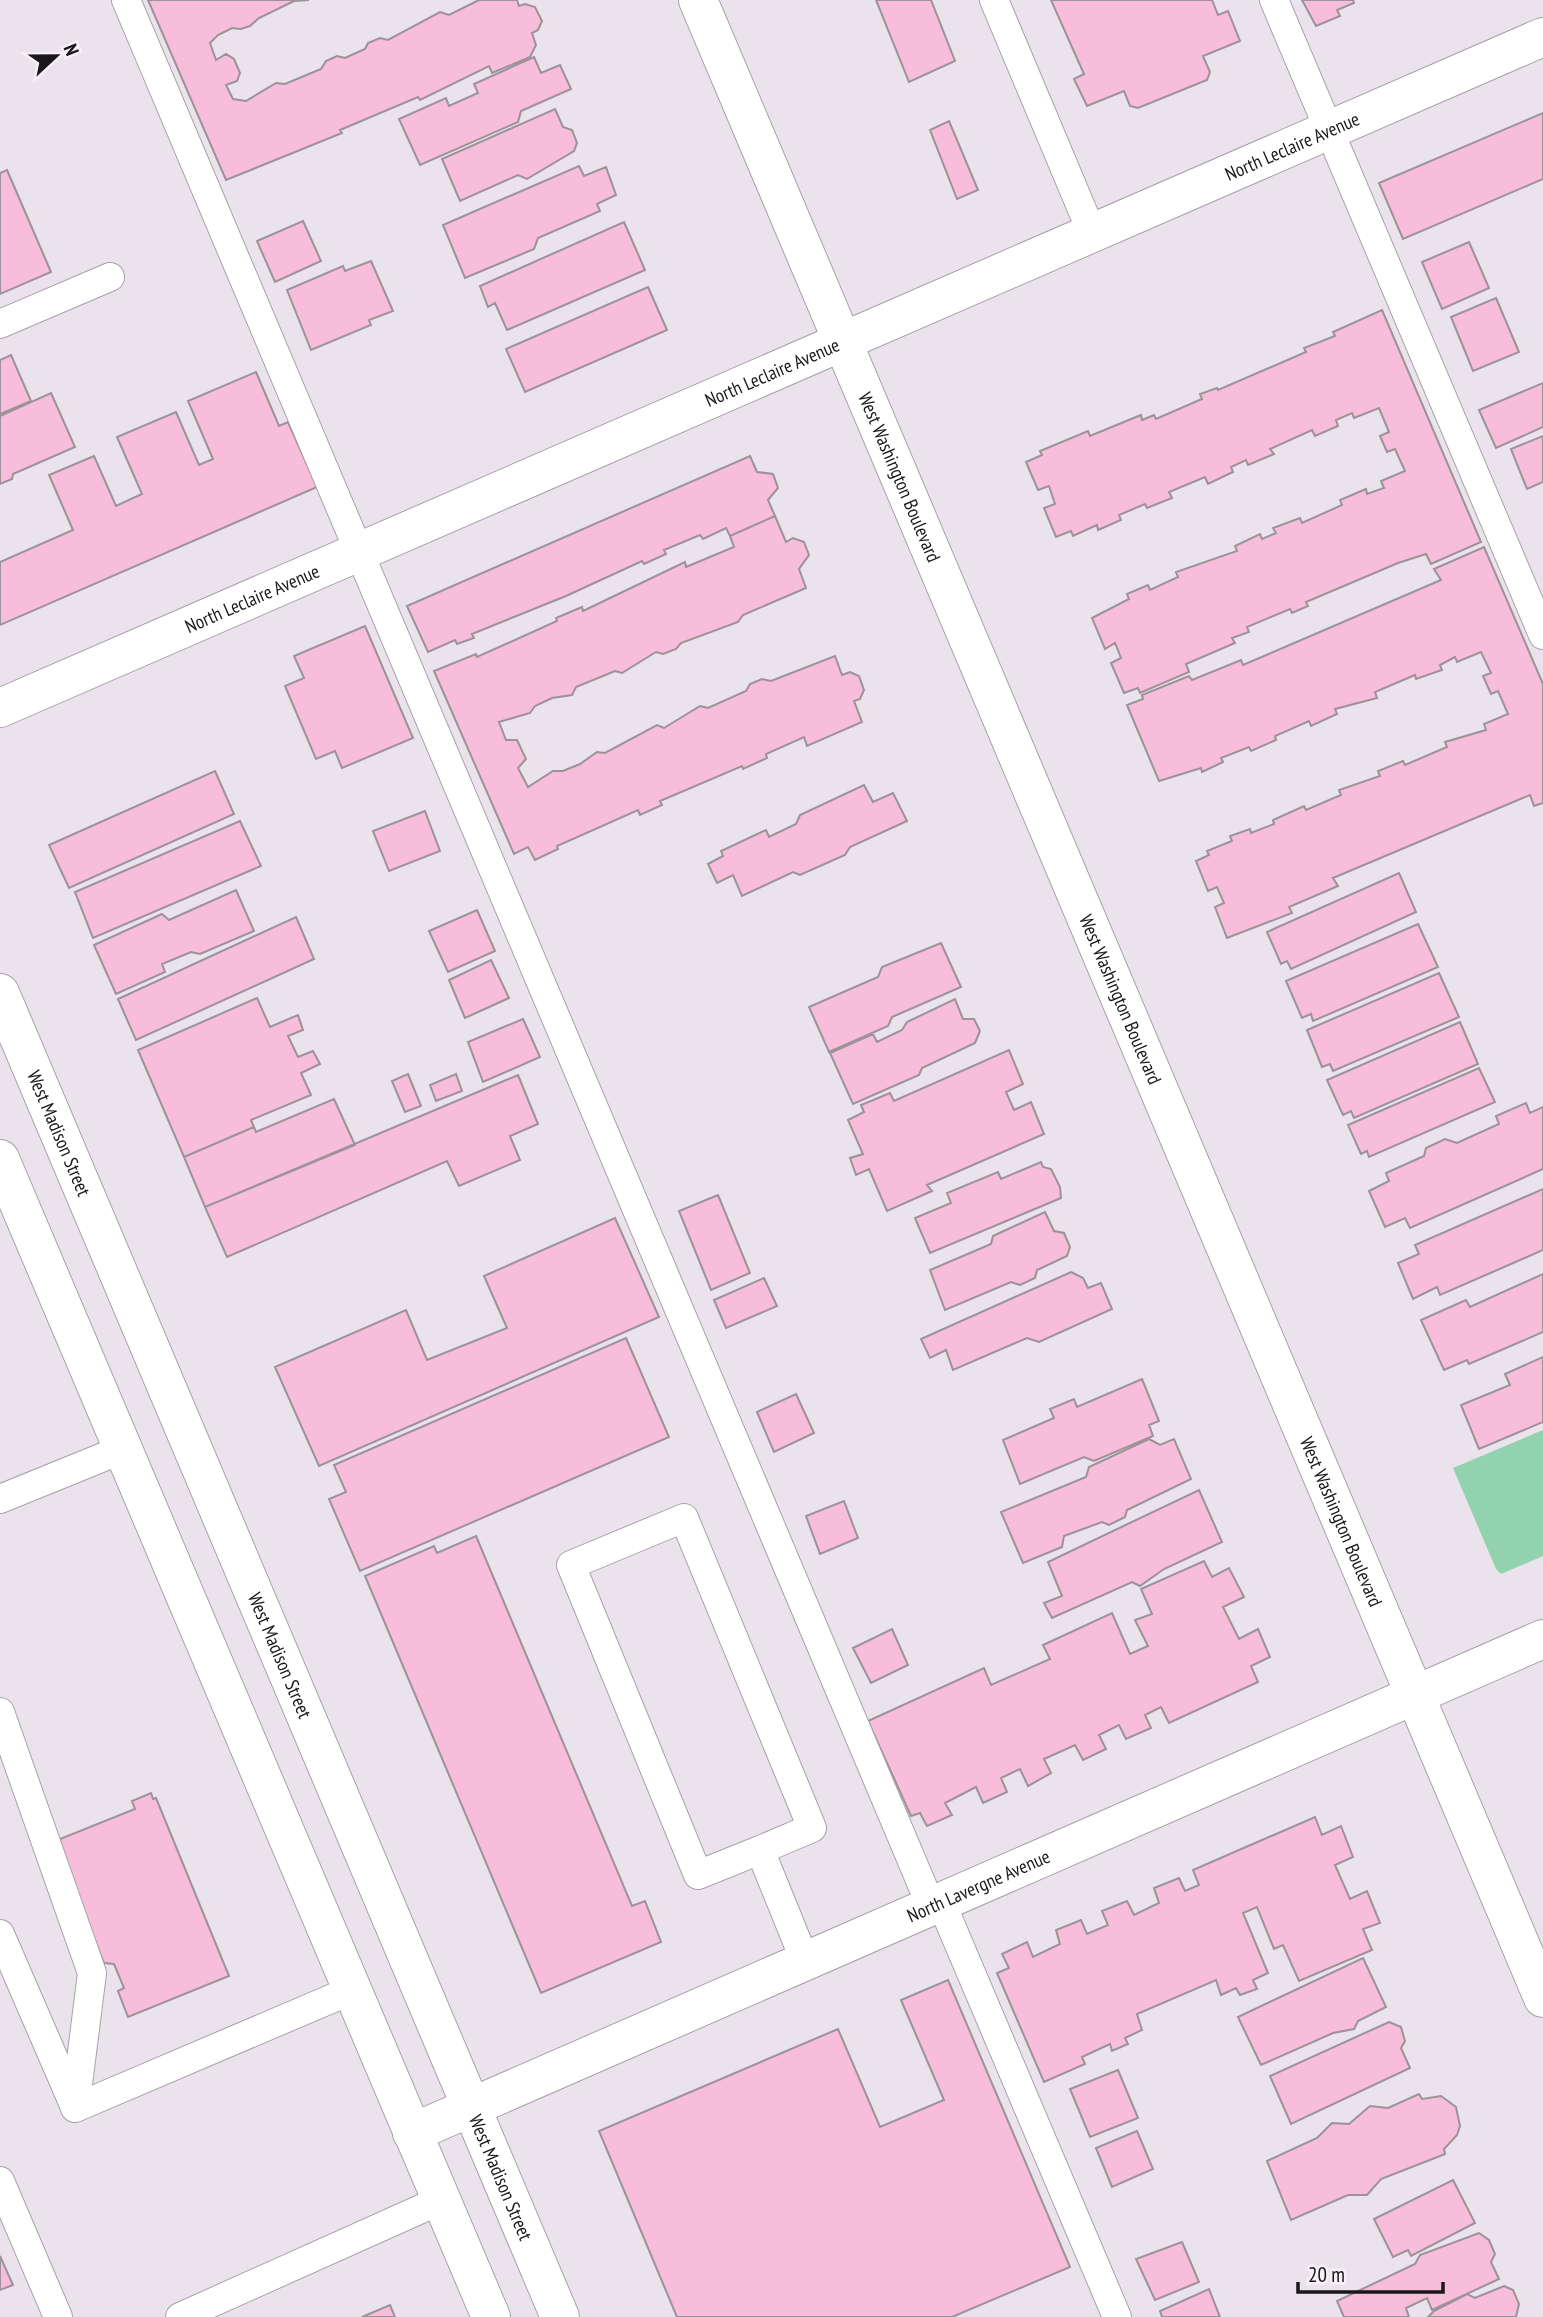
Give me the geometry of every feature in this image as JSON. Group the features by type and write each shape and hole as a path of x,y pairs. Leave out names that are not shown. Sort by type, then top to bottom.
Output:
{"street":[{"name":"West Washington Boulevard","path":"698,0 1543,1998"},
{"name":"North Leclaire Avenue","path":"0,708 1543,37"},
{"name":"West Madison Street","path":"0,993 561,2317"},
{"path":"0,1159 491,2317"},
{"name":"North Lavergne Avenue","path":"412,2133 1543,1639"}],"lane":[{"path":"125,0 936,1904 1117,2317"},
{"path":"994,0 1092,233"},
{"path":"1274,0 1543,635"},
{"path":"0,324 110,276"},
{"path":"0,1499 123,1449"},
{"path":"684,1518 812,1828 760,1850 698,1875 571,1565 684,1518"},
{"path":"0,1712 8,1747 92,1973 75,2108"},
{"path":"760,1850 806,1961"},
{"path":"0,1934 75,2108"},
{"path":"75,2108 352,1990"},
{"path":"0,2181 58,2317"},
{"path":"180,2317 441,2200"}],"green space":[{"path":"1543,1430 1543,1556 1501,1574 1496,1569 1453,1468"}],"building":[{"path":"148,0 309,0 294,1 259,18 250,26 232,28 218,35 210,43 216,60 226,54 234,59 240,73 237,81 226,85 233,99 246,101 276,83 285,84 321,69 326,61 337,56 345,58 365,49 368,43 380,38 388,40 440,12 449,15 479,0 517,0 519,6 525,4 535,7 542,21 538,30 532,33 536,45 530,57 492,73 489,66 420,100 418,97 340,130 342,133 226,180"},
{"path":"876,0 931,0 955,61 909,82"},
{"path":"1051,0 1212,0 1218,15 1228,11 1240,41 1203,56 1210,72 1207,80 1138,108 1130,106 1124,91 1087,106 1074,79 1084,74"},
{"path":"1302,0 1353,0 1354,3 1337,10 1340,16 1316,26"},
{"path":"534,57 541,73 560,65 571,89 521,111 518,122 420,165 399,119 446,98 449,106 478,93 474,84"},
{"path":"555,109 563,127 572,130 577,143 574,151 527,179 518,175 460,201 442,159"},
{"path":"1543,113 1543,179 1403,239 1379,183"},
{"path":"949,121 978,190 957,199 930,130"},
{"path":"579,166 584,176 606,167 616,195 597,204 600,211 538,238 534,249 465,278 443,225"},
{"path":"7,170 51,272 0,294 0,173"},
{"path":"303,221 321,261 275,282 257,241"},
{"path":"624,222 645,270 507,330 495,303 488,307 480,286"},
{"path":"1469,242 1489,288 1442,309 1422,262"},
{"path":"371,261 393,311 369,320 371,325 311,350 287,290 343,266 345,271"},
{"path":"648,287 667,330 525,392 506,349"},
{"path":"1496,298 1519,352 1473,371 1451,317"},
{"path":"1382,310 1481,542 1431,564 1426,554 1398,563 1306,602 1308,606 1292,613 1290,609 1247,627 1249,632 1232,638 1235,643 1186,664 1189,672 1140,693 1138,688 1124,693 1111,663 1121,658 1115,643 1105,649 1092,618 1129,599 1127,594 1148,585 1150,590 1178,577 1176,572 1237,551 1235,546 1260,534 1262,539 1276,533 1273,528 1300,518 1302,523 1342,505 1340,500 1366,489 1367,494 1384,488 1381,481 1405,471 1395,449 1387,452 1380,436 1389,432 1379,408 1354,418 1352,413 1336,420 1338,426 1315,436 1312,430 1270,449 1274,454 1248,465 1246,460 1231,467 1233,472 1208,484 1205,477 1169,492 1172,498 1147,508 1145,504 1119,515 1121,520 1098,530 1097,525 1073,536 1071,531 1056,537 1044,508 1055,504 1049,486 1038,490 1026,462 1042,455 1040,451 1088,431 1090,436 1141,415 1142,420 1154,415 1156,419 1202,399 1200,394 1217,388 1218,390 1306,352 1304,348 1335,336 1333,332"},
{"path":"11,355 31,401 0,414 0,360"},
{"path":"256,372 279,426 288,422 317,487 0,625 0,562 73,530 49,475 94,456 116,506 142,494 117,437 176,412 199,465 213,459 188,401"},
{"path":"1543,383 1543,427 1496,448 1479,410"},
{"path":"51,393 75,447 13,474 12,479 0,484 0,416"},
{"path":"1543,436 1543,482 1527,489 1511,449"},
{"path":"750,456 757,472 773,474 778,488 768,500 775,516 730,536 726,528 703,539 700,535 664,550 666,554 644,564 642,561 566,596 472,634 474,638 457,644 455,640 428,652 407,606"},
{"path":"775,516 786,542 793,538 804,542 809,555 799,569 806,588 743,615 738,622 681,643 676,649 663,654 656,652 622,673 615,671 576,687 572,695 552,698 535,706 530,713 499,722 506,740 517,740 526,759 518,768 528,787 553,771 563,771 580,764 597,752 605,753 657,725 664,728 700,706 708,708 746,691 750,684 762,679 771,681 835,656 842,675 850,672 859,676 864,690 860,699 854,701 862,722 807,746 804,737 766,754 767,758 743,769 742,766 660,801 662,805 640,815 638,810 557,846 558,849 535,860 528,847 514,854 434,671 476,654 477,657 582,607 583,611 685,562 686,567 734,547 730,536"},
{"path":"1484,547 1543,684 1543,803 1534,806 1530,795 1333,878 1338,886 1289,907 1292,913 1227,938 1215,907 1224,903 1217,887 1208,891 1196,861 1209,855 1207,851 1232,841 1230,836 1250,829 1251,833 1274,824 1273,820 1304,806 1306,810 1341,795 1339,790 1380,776 1378,771 1403,761 1405,765 1447,747 1445,742 1486,730 1484,724 1508,714 1498,691 1491,694 1483,676 1491,673 1481,652 1457,662 1455,657 1440,665 1442,670 1416,679 1415,675 1375,692 1377,698 1335,709 1337,714 1311,726 1309,721 1275,736 1276,740 1251,751 1249,747 1221,758 1223,762 1202,772 1201,768 1159,781 1127,705 1143,699 1142,695 1189,676 1192,680 1241,660 1243,665 1441,580 1434,569"},
{"path":"365,626 413,738 342,768 335,751 316,759 285,686 304,678 294,656"},
{"path":"215,771 234,814 69,888 49,845"},
{"path":"864,785 873,802 893,793 907,821 850,847 845,855 800,875 793,872 742,896 733,875 717,883 708,864 723,856 721,851 766,830 769,837 796,824 800,815"},
{"path":"425,811 440,851 389,871 373,831"},
{"path":"240,821 261,866 93,938 75,892"},
{"path":"1399,873 1416,912 1291,969 1287,961 1281,964 1267,932"},
{"path":"236,890 254,931 200,954 191,952 162,964 165,972 116,994 94,945 162,914 169,920"},
{"path":"477,910 495,951 448,972 429,931"},
{"path":"296,917 314,959 136,1040 118,999"},
{"path":"1418,924 1438,967 1313,1021 1311,1014 1302,1018 1286,981"},
{"path":"941,943 961,987 892,1017 888,1026 829,1052 809,1007 878,977 882,967"},
{"path":"491,960 509,998 465,1018 449,980"},
{"path":"1439,973 1459,1017 1333,1071 1330,1064 1322,1067 1307,1030"},
{"path":"257,998 270,1027 298,1015 303,1030 288,1036 298,1057 313,1051 320,1064 301,1073 311,1095 251,1120 254,1127 184,1157 138,1050"},
{"path":"955,999 963,1019 974,1019 980,1031 975,1043 922,1068 919,1075 853,1104 830,1053 873,1034 877,1042 902,1030 907,1022"},
{"path":"523,1019 540,1057 483,1082 468,1042"},
{"path":"1460,1022 1478,1064 1354,1118 1351,1111 1343,1115 1327,1080"},
{"path":"1009,1050 1023,1084 1006,1092 1014,1110 1031,1102 1044,1134 927,1185 932,1191 887,1211 869,1169 856,1175 850,1158 863,1154 848,1120 864,1112 861,1105 890,1093 894,1101"},
{"path":"1479,1068 1495,1102 1369,1157 1367,1151 1361,1154 1348,1125"},
{"path":"408,1074 421,1106 405,1112 392,1081"},
{"path":"456,1074 462,1091 436,1101 430,1085"},
{"path":"518,1075 538,1124 510,1136 520,1160 459,1186 447,1161 227,1257 205,1207"},
{"path":"334,1099 355,1145 205,1207 184,1157 254,1127 256,1132"},
{"path":"1526,1103 1530,1113 1543,1107 1543,1169 1410,1228 1405,1218 1385,1227 1369,1191 1389,1181 1386,1173 1424,1156 1426,1148 1445,1139 1457,1143 1499,1124 1496,1116"},
{"path":"1041,1162 1043,1167 1051,1169 1060,1187 1061,1198 930,1253 915,1218 951,1203 947,1193 998,1172 1001,1179"},
{"path":"1543,1189 1543,1250 1440,1295 1437,1287 1413,1299 1398,1263 1419,1254 1415,1245"},
{"path":"718,1195 750,1273 711,1290 679,1211"},
{"path":"1045,1212 1054,1231 1064,1233 1070,1247 1067,1256 1037,1270 1035,1278 1020,1285 1011,1282 945,1310 930,1270 991,1244 993,1236"},
{"path":"615,1218 659,1317 319,1466 275,1367 406,1310 427,1360 507,1328 484,1276"},
{"path":"1071,1272 1083,1278 1088,1288 1101,1283 1112,1309 1039,1342 1027,1338 953,1370 946,1350 930,1358 921,1339"},
{"path":"1543,1274 1543,1332 1469,1364 1467,1360 1444,1370 1421,1320 1466,1300 1470,1307"},
{"path":"764,1278 777,1306 726,1328 714,1300"},
{"path":"626,1338 669,1437 360,1571 329,1499 346,1492 334,1465"},
{"path":"1543,1357 1543,1422 1479,1449 1461,1405 1510,1385 1505,1374"},
{"path":"1142,1379 1159,1421 1149,1425 1153,1436 1094,1461 1084,1457 1020,1484 1003,1440 1054,1418 1050,1409 1074,1399 1077,1407"},
{"path":"796,1394 814,1433 774,1452 757,1412"},
{"path":"1149,1439 1160,1445 1174,1439 1191,1479 1127,1510 1125,1517 1109,1525 1102,1522 1064,1536 1062,1547 1023,1563 1001,1512 1086,1477 1089,1467"},
{"path":"1199,1490 1222,1542 1164,1569 1140,1586 1132,1582 1052,1618 1044,1603 1062,1596 1048,1562"},
{"path":"844,1501 858,1538 820,1554 806,1516"},
{"path":"476,1536 632,1906 645,1901 661,1942 541,1993 365,1576 434,1546 437,1553"},
{"path":"1204,1561 1212,1577 1229,1568 1244,1597 1223,1607 1239,1639 1258,1629 1270,1657 1251,1666 1258,1682 1169,1723 1161,1707 1145,1715 1151,1728 1126,1739 1119,1725 1099,1735 1106,1749 1083,1760 1075,1745 1044,1759 1051,1773 1028,1786 1020,1769 1001,1778 1007,1792 983,1803 976,1787 945,1803 952,1815 927,1826 920,1813 911,1816 868,1721 984,1668 991,1685 1050,1659 1043,1645 1112,1613 1130,1654 1148,1646 1135,1620 1152,1614 1141,1589"},
{"path":"892,1629 908,1665 871,1683 853,1648"},
{"path":"151,1793 153,1799 156,1798 229,1976 128,2017 118,1991 124,1988 114,1964 104,1963 55,1841 135,1809 132,1801"},
{"path":"1315,1817 1322,1835 1341,1826 1353,1857 1335,1865 1350,1899 1367,1891 1380,1923 1363,1929 1372,1950 1299,1981 1283,1945 1274,1949 1257,1907 1243,1913 1268,1973 1253,1980 1257,1989 1240,1995 1236,1988 1221,1995 1216,1980 1137,2014 1142,2030 1125,2038 1128,2044 1112,2051 1110,2044 1082,2057 1085,2064 1044,2082 997,1973 1009,1968 1002,1954 1027,1942 1033,1957 1060,1944 1056,1930 1081,1920 1087,1934 1108,1925 1102,1911 1127,1901 1134,1915 1159,1903 1154,1888 1179,1878 1185,1891 1199,1885 1193,1870"},
{"path":"1363,1958 1386,2007 1358,2021 1354,2029 1333,2033 1261,2065 1238,2017"},
{"path":"948,1980 1070,2267 952,2317 677,2317 599,2131 838,2029 880,2127 944,2100 901,2000"},
{"path":"1389,2022 1401,2027 1405,2041 1401,2048 1410,2068 1291,2124 1270,2076"},
{"path":"1118,2070 1138,2118 1090,2137 1070,2089"},
{"path":"1419,2094 1422,2099 1441,2096 1456,2107 1460,2126 1457,2135 1444,2149 1445,2154 1381,2179 1367,2195 1348,2195 1291,2220 1267,2161 1317,2138 1332,2123 1349,2124 1370,2106 1388,2108"},
{"path":"1137,2131 1153,2169 1112,2187 1096,2148"},
{"path":"1453,2180 1475,2223 1411,2256 1408,2250 1393,2257 1374,2219"},
{"path":"1479,2233 1489,2240 1495,2254 1491,2262 1499,2279 1432,2310 1427,2298 1406,2308 1409,2317 1344,2317 1337,2301 1415,2264 1420,2255"},
{"path":"1182,2242 1199,2282 1155,2300 1136,2259"},
{"path":"0,2256 13,2285 0,2290"},
{"path":"1504,2286 1513,2290 1519,2304 1516,2317 1428,2317 1434,2311 1467,2294 1475,2298"},
{"path":"1209,2289 1220,2317 1162,2317 1160,2311"},
{"path":"390,2305 395,2317 362,2317"}]}
